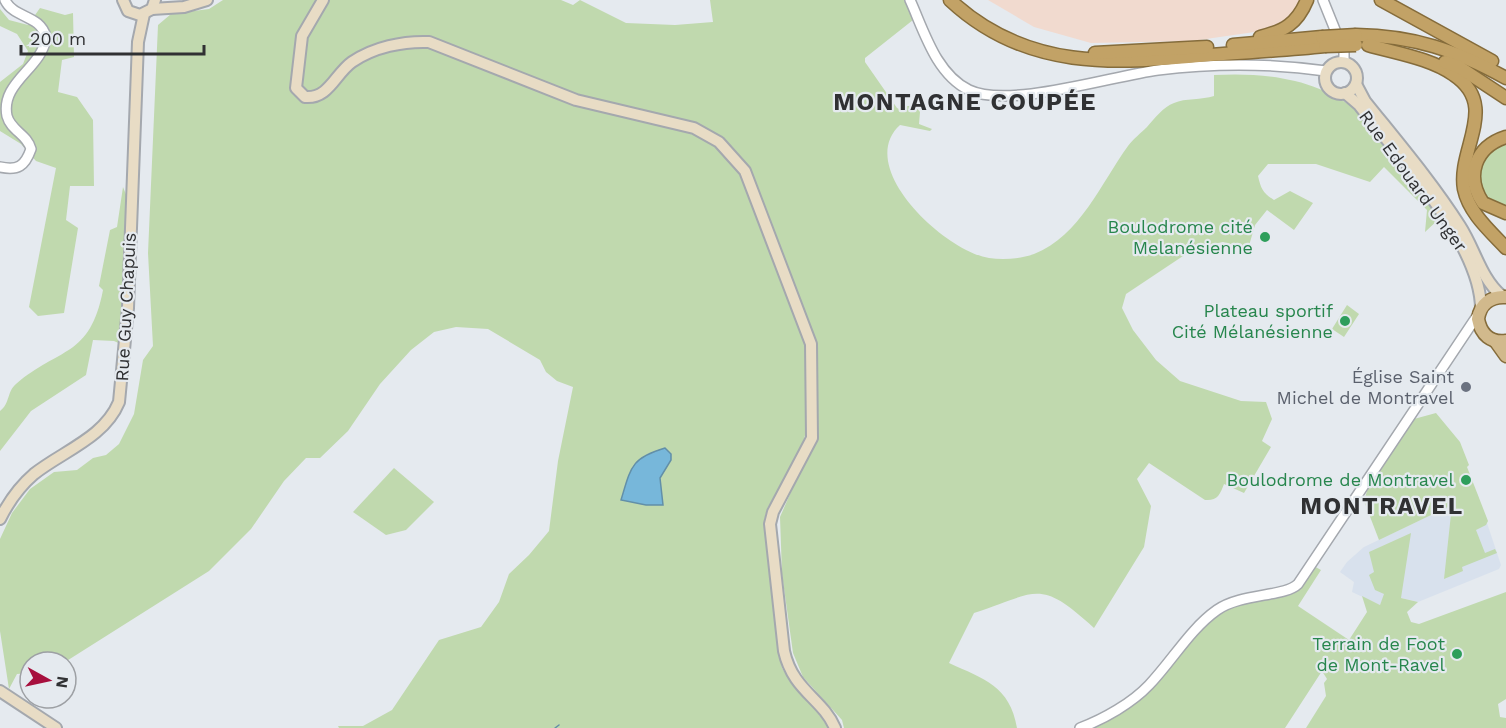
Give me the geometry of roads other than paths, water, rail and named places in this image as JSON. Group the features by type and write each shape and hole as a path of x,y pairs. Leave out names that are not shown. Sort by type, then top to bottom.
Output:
{"highway":[{"path":"950,0 977,23 1032,49 1086,61 1142,61 1323,42"},
{"path":"960,0 995,26 1021,38 1060,49 1103,54 1227,45 1415,40 1458,53 1506,78"},
{"path":"1382,0 1506,69"},
{"path":"1227,45 1289,27 1298,18 1305,2"},
{"path":"1415,40 1462,61 1506,87"},
{"path":"1360,42 1434,58 1459,67 1506,98"},
{"path":"1360,42 1433,65 1453,74 1467,85 1476,110 1468,175 1472,195 1481,209 1492,216 1506,220"},
{"path":"1506,137 1494,142 1479,154 1473,177 1484,203 1506,213"},
{"path":"1472,140 1464,165 1465,190 1474,211 1506,248"}],"main road":[{"path":"123,0 124,7 132,14 152,6 184,7 207,0"},
{"path":"323,0 302,36 299,49 296,88 304,97 320,94 352,62 386,46 409,41 429,42 576,100 694,128 719,142 746,171 811,344 812,438 773,513 770,524 784,651 788,669 835,728"},
{"name":"Rue Guy Chapuis","path":"138,42 152,6"},
{"name":"Rue Guy Chapuis","path":"0,519 23,484 101,429 114,414 119,402 128,308 138,42 132,14"},
{"path":"1344,62 1354,69 1356,84 1345,93 1330,90 1325,81 1326,71 1334,63 1344,62"},
{"name":"Rue Edouard Unger","path":"1356,84 1365,100 1460,225 1478,255 1488,282 1504,297"},
{"name":"Rue Edouard Unger","path":"1345,93 1359,105 1461,243 1479,288 1480,311"},
{"path":"1504,297 1490,299 1480,311 1479,326 1496,340 1506,356"},
{"path":"0,691 56,728"}],"street":[{"path":"0,167 14,170 20,167 31,149 26,138 12,126 4,106 10,89 39,55 46,37 40,24 13,11 5,0"},
{"path":"910,0 944,69 969,90 983,94 1005,95 1041,91 1156,70 1228,64 1253,63 1326,71"},
{"path":"1323,0 1344,52 1344,62"},
{"path":"1080,728 1110,713 1148,687 1214,611 1238,599 1293,588 1312,565 1480,311"},
{"path":"1464,337 1496,340"}],"water":[{"path":"665,448 671,454 671,460 660,478 663,505 646,505 621,500 634,465 645,456"}],"waterway":[{"path":"555,728 559,725"}],"place":[{"name":"Boulodrome cité Melanésienne","path":"1265,237"},
{"name":"Plateau sportif Cité Mélanésienne","path":"1345,321"},
{"name":"Église Saint Michel de Montravel","path":"1466,387"},
{"name":"Boulodrome de Montravel","path":"1466,480"},
{"name":"Terrain de Foot de Mont-Ravel","path":"1457,654"}],"district":[{"name":"MONTAGNE COUPÉE","path":"965,102"},
{"name":"MONTRAVEL","path":"1382,506"}]}
